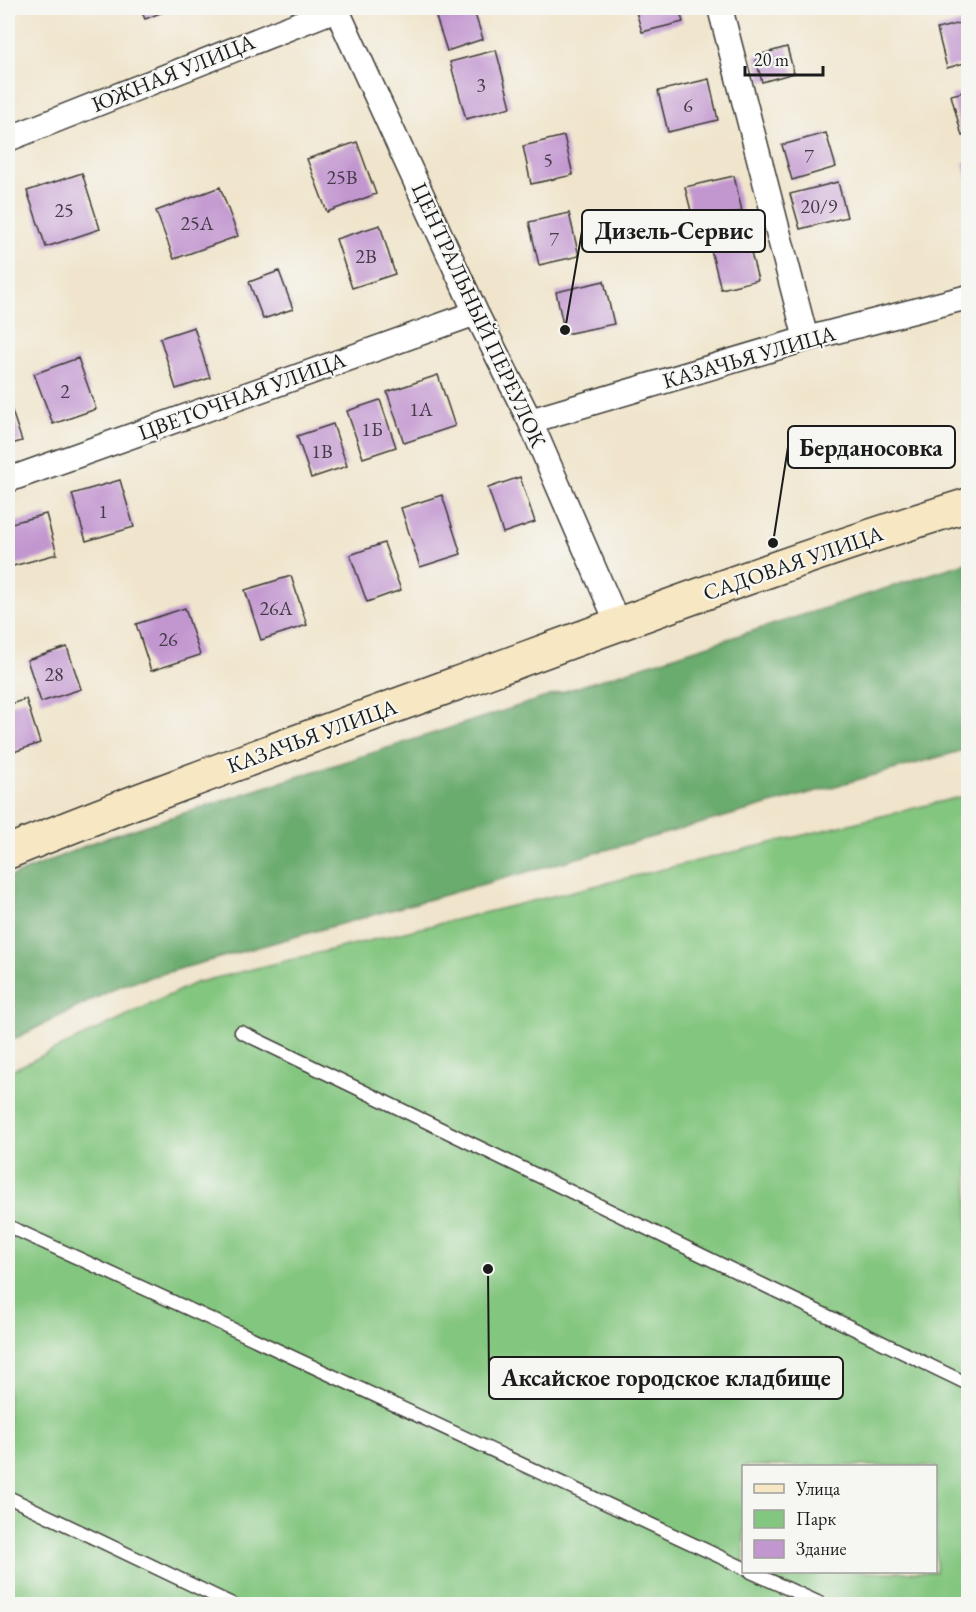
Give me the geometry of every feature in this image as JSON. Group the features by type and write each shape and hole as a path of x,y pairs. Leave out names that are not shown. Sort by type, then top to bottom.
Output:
{"main road":[{"name":"САДОВАЯ УЛИЦА","path":"618,624 889,529 969,505"},
{"name":"КАЗАЧЬЯ УЛИЦА","path":"8,852 105,812 618,624"}],"street":[{"name":"ЮЖНАЯ УЛИЦА","path":"8,139 337,8"},
{"name":"ЦЕНТРАЛЬНЫЙ ПЕРЕУЛОК","path":"337,8 476,313 530,422 618,624"},
{"path":"720,8 806,339"},
{"name":"КАЗАЧЬЯ УЛИЦА","path":"530,422 806,339 969,297"},
{"name":"ЦВЕТОЧНАЯ УЛИЦА","path":"8,480 476,313"}],"lane":[{"path":"241,1032 969,1384"},
{"path":"8,1226 742,1567"},
{"path":"8,1497 232,1605"},
{"path":"753,1573 822,1605"}],"green space":[{"path":"968,562 968,749 122,985 8,1042 8,878 97,841"},
{"path":"968,795 968,1604 8,1604 8,1072 195,983"}],"building":[{"path":"140,8 173,8 145,19"},
{"path":"456,8 473,8 483,39 447,51 435,14"},
{"path":"635,8 679,8 683,22 642,32"},
{"path":"968,21 968,62 947,68 937,29"},
{"path":"787,47 794,73 762,82 755,56"},
{"path":"496,50 511,107 466,119 450,62"},
{"path":"709,79 718,120 668,132 658,91"},
{"path":"968,91 968,134 962,136 951,95"},
{"path":"826,133 836,167 792,180 782,145"},
{"path":"564,136 573,175 531,184 523,146"},
{"path":"357,142 376,194 327,212 307,159"},
{"path":"968,162 968,182 963,163"},
{"path":"82,173 100,229 46,247 27,191"},
{"path":"734,176 742,211 694,223 685,187"},
{"path":"838,182 847,217 800,229 790,194"},
{"path":"220,187 238,236 174,259 156,211"},
{"path":"569,213 579,256 539,265 529,222"},
{"path":"380,225 395,274 352,288 336,239"},
{"path":"748,241 758,280 721,289 711,250"},
{"path":"279,271 293,309 263,319 249,282"},
{"path":"604,281 614,324 565,334 556,292"},
{"path":"194,327 210,378 176,389 160,338"},
{"path":"78,358 96,409 53,424 34,374"},
{"path":"438,375 455,426 404,443 387,392"},
{"path":"8,399 22,441 8,445"},
{"path":"380,400 396,447 363,458 347,411"},
{"path":"333,424 347,466 311,478 297,436"},
{"path":"520,477 535,522 503,533 488,488"},
{"path":"120,480 134,527 86,541 72,494"},
{"path":"442,495 461,554 420,567 401,508"},
{"path":"46,514 57,554 13,566 8,546 8,524"},
{"path":"384,543 401,590 367,602 350,555"},
{"path":"291,576 307,625 261,640 245,590"},
{"path":"185,608 200,655 151,671 136,624"},
{"path":"67,647 81,689 41,702 27,660"},
{"path":"26,699 40,743 8,754 8,705"}],"place":[{"name":"Дизель-Сервис","path":"565,330"},
{"name":"Берданосовка","path":"773,543"},
{"name":"Аксайское городское кладбище","path":"488,1269"}]}
